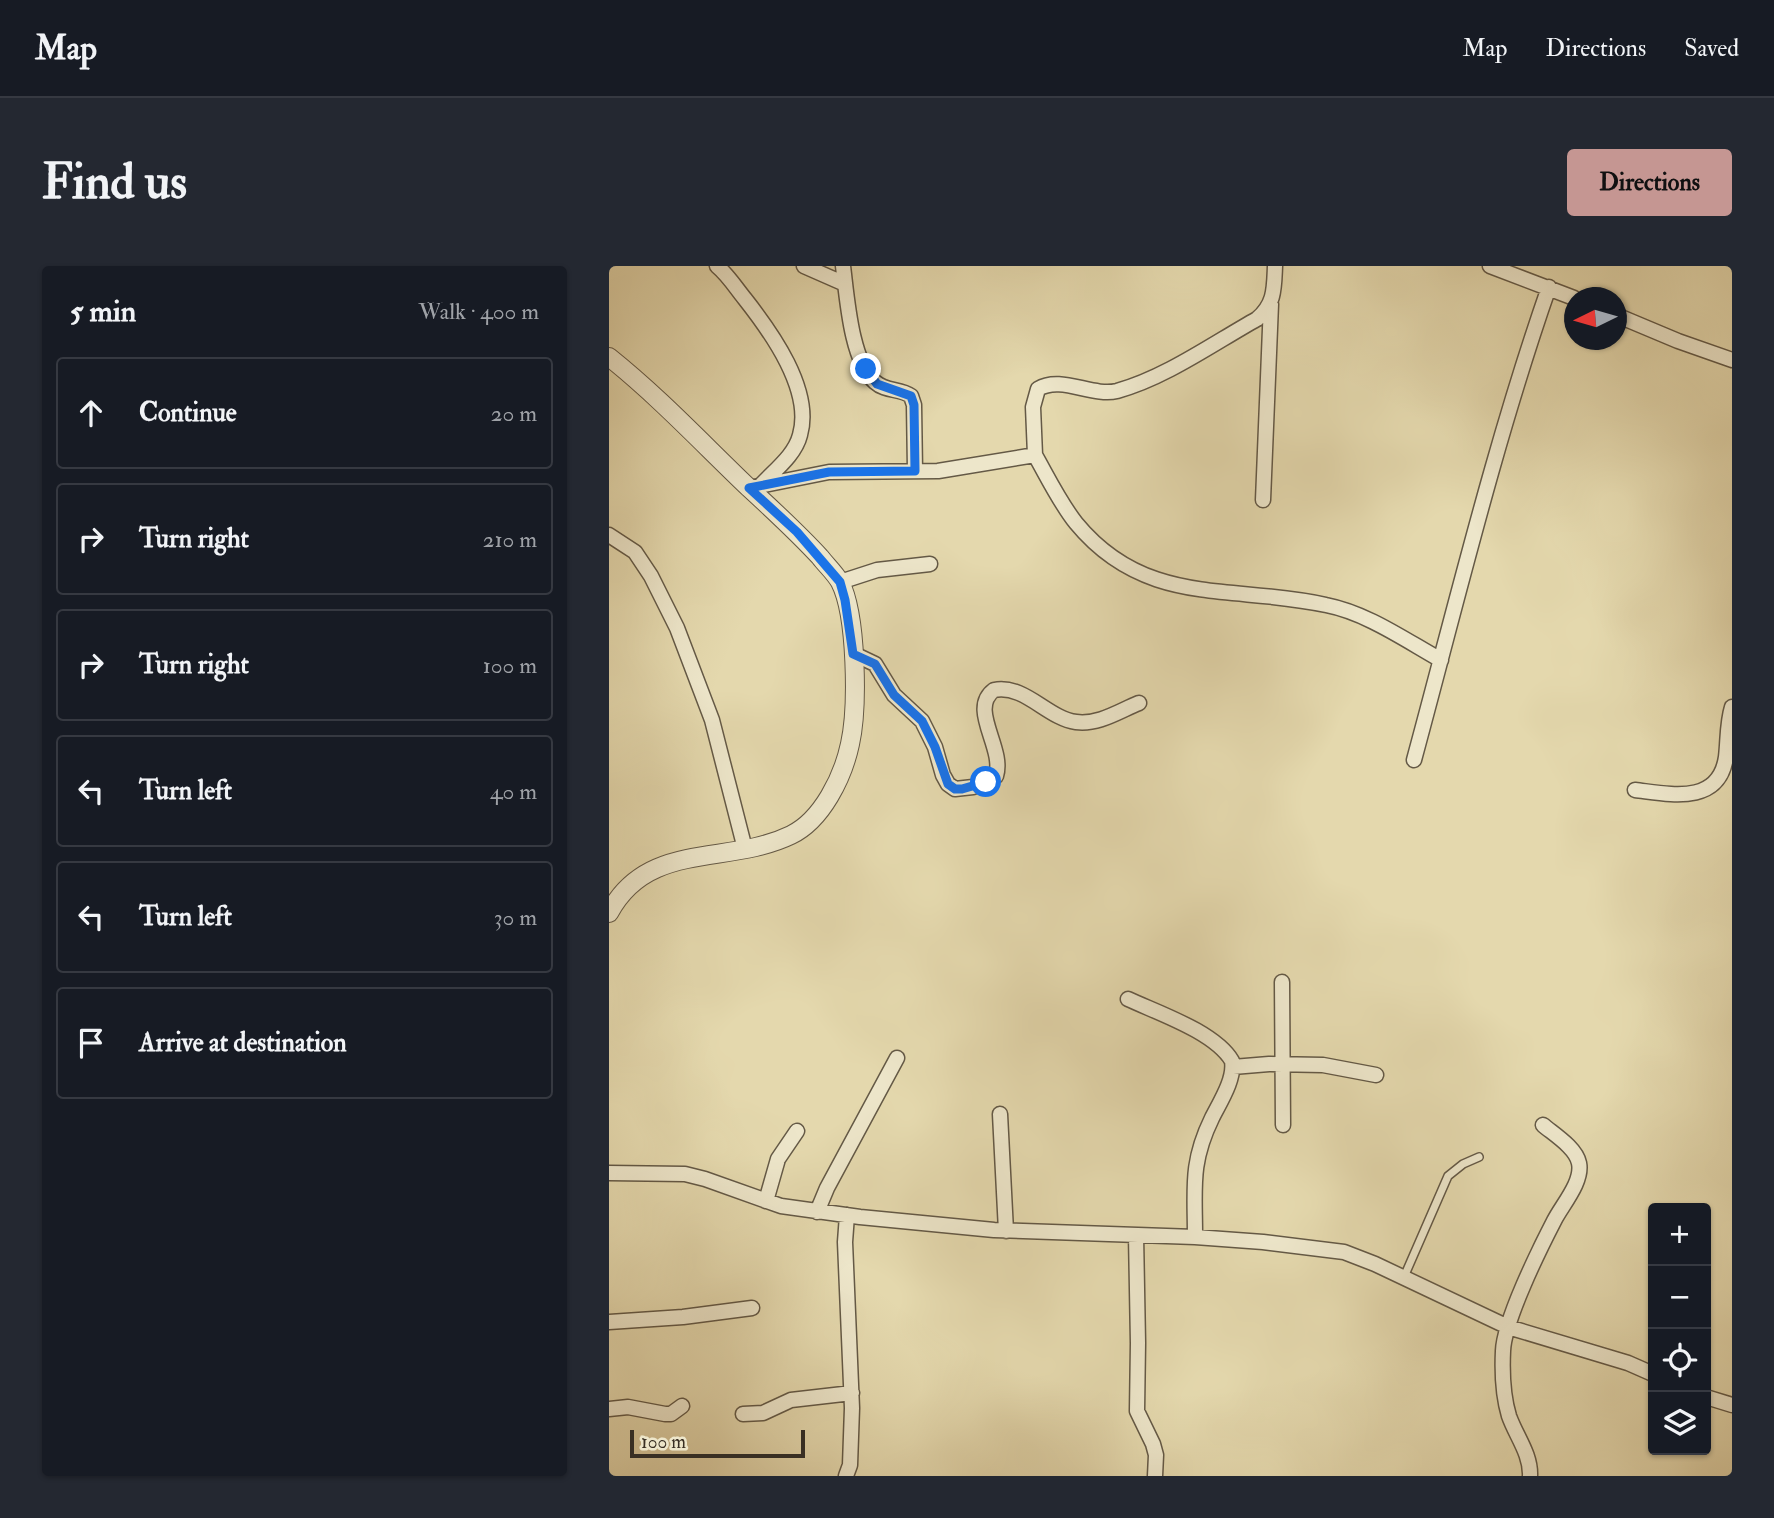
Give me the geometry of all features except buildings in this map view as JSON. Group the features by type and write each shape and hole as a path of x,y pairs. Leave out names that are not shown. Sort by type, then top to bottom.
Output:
{"street":[{"path":"717,266 781,347 793,374 800,402 803,425 800,438 791,454 755,486"},
{"path":"804,266 845,284"},
{"path":"843,266 858,352 872,379 884,388 906,392 911,396 914,405 915,471"},
{"path":"1263,500 1275,266"},
{"path":"1490,266 1564,294"},
{"path":"1414,760 1524,359 1549,287"},
{"path":"1271,304 1257,319 1149,379 1125,388 1106,392 1053,384 1038,389 1033,407 1035,455 1074,521 1112,558 1142,575 1189,589 1288,598 1329,605 1357,614 1441,660"},
{"path":"1627,319 1732,360"},
{"path":"609,357 642,383 755,486 840,582 853,654 854,724 849,752 837,782 806,825 772,843 659,866 641,876 612,902"},
{"path":"755,486 829,472 915,471 965,467 1035,455"},
{"path":"609,535 635,552 651,576 677,628 712,720 738,851"},
{"path":"840,582 887,568 930,564"},
{"path":"853,654 875,664 894,695 922,721 935,747 943,775 955,789 972,788 996,776 998,763 984,706 988,694 995,690 1013,691 1047,711 1078,722 1112,716 1139,704"},
{"path":"1635,790 1682,796 1691,795 1711,784 1719,777 1726,760 1732,707"},
{"path":"1282,982 1283,1125"},
{"path":"1128,999 1205,1037 1229,1056 1233,1067 1196,1160 1195,1237"},
{"path":"817,1212 827,1188 897,1058"},
{"path":"1233,1067 1340,1067 1376,1075"},
{"path":"1000,1114 1006,1231"},
{"path":"1530,1476 1531,1467 1508,1412 1503,1348 1508,1327 1553,1222 1579,1177 1580,1166 1576,1154 1543,1125"},
{"path":"766,1200 778,1159 797,1131"},
{"path":"609,1173 685,1174 781,1206 817,1212 1006,1231 1195,1237 1344,1252 1508,1327 1648,1372"},
{"path":"834,1476 848,1471 852,1393 845,1242 848,1215"},
{"path":"1136,1235 1137,1410 1153,1444 1156,1455 1155,1476"},
{"path":"609,1322 683,1317 752,1308"},
{"path":"743,1414 762,1413 791,1400 852,1393"},
{"path":"1711,1399 1732,1405"},
{"path":"609,1409 628,1407 671,1414 682,1406"}],"lane":[{"path":"1403,1278 1448,1176 1463,1164 1479,1157"}],"route":[{"path":"866,369 877,384 906,392 911,396 916,438 915,471 829,472 749,488 797,532 840,582 850,625 853,654 875,664 894,695 922,721 948,784 955,789 962,789 986,782"}]}
